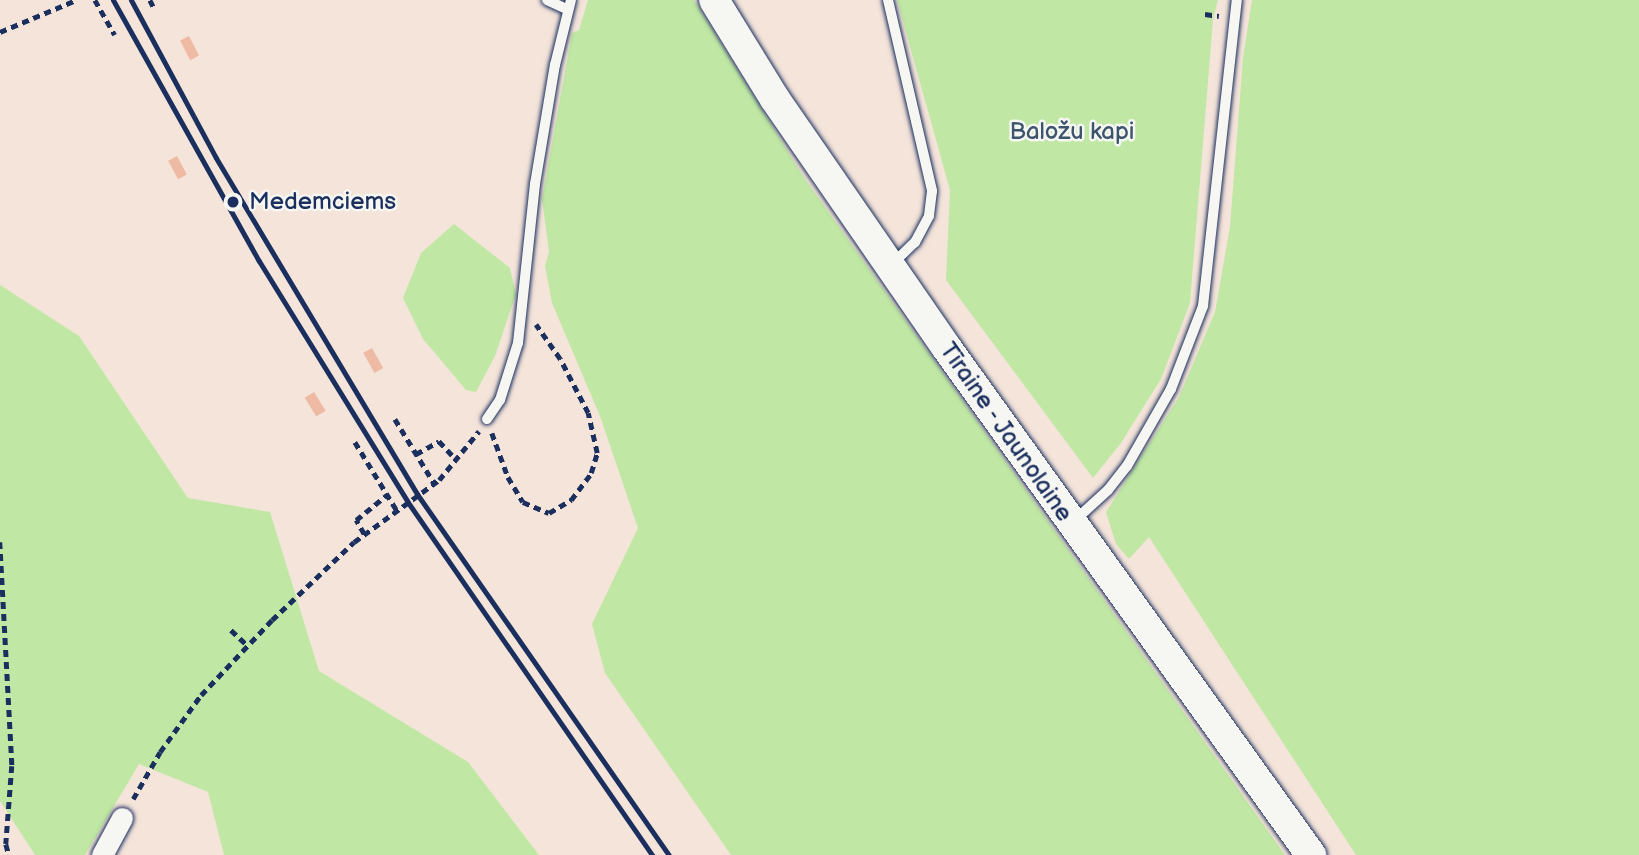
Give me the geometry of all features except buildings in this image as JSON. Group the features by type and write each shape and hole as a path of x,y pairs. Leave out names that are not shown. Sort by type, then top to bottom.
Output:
{"main road":[{"name":"Tīraine - Jaunolaine","path":"714,0 775,99 890,266 1071,524 1311,855"}],"street":[{"path":"102,855 122,818"}],"lane":[{"path":"487,419 500,400 514,359 524,307 535,184 569,5 547,0"},
{"path":"888,0 932,191 929,216 915,242 890,266"},
{"path":"1071,524 1102,496 1127,466 1171,389 1203,306 1237,0"}],"path":[{"path":"0,32 76,0"},
{"path":"94,0 115,36"},
{"path":"150,0 155,10"},
{"path":"487,419 508,477 523,502 549,513 571,500 591,473 597,453 588,413 560,359 524,307"},
{"path":"395,419 434,483"},
{"path":"122,818 167,743 201,695 312,579 364,534 434,483 457,460 487,419"},
{"path":"416,454 439,441 457,460"},
{"path":"355,442 396,509"},
{"path":"364,534 356,520 387,495"},
{"path":"0,542 12,766 6,844 9,855"},
{"path":"231,630 248,646"}],"green space":[{"path":"588,0 694,0 803,176 1285,855 731,855 605,673 592,624 638,528 600,416 552,303 545,266 549,252 542,199 572,33 579,30"},
{"name":"Baložu kapi","path":"897,0 1218,0 1213,20 1190,303 1161,379 1121,443 1093,478 946,280 950,190"},
{"path":"1252,0 1639,0 1639,855 1356,855 1149,537 1129,559 1116,544 1106,512 1179,397 1215,312 1230,227 1243,58"},
{"path":"454,224 510,268 516,294 495,356 476,392 466,390 423,339 403,298 421,253"},
{"path":"0,285 79,336 188,498 270,512 319,671 468,762 539,855 224,855 208,792 139,764 85,855 35,855 0,801"}],"railway":[{"path":"113,0 259,261 407,501 652,855"},
{"path":"131,0 216,158 417,494 669,855"}],"place":[{"name":"Medemciems","path":"233,202"}]}
